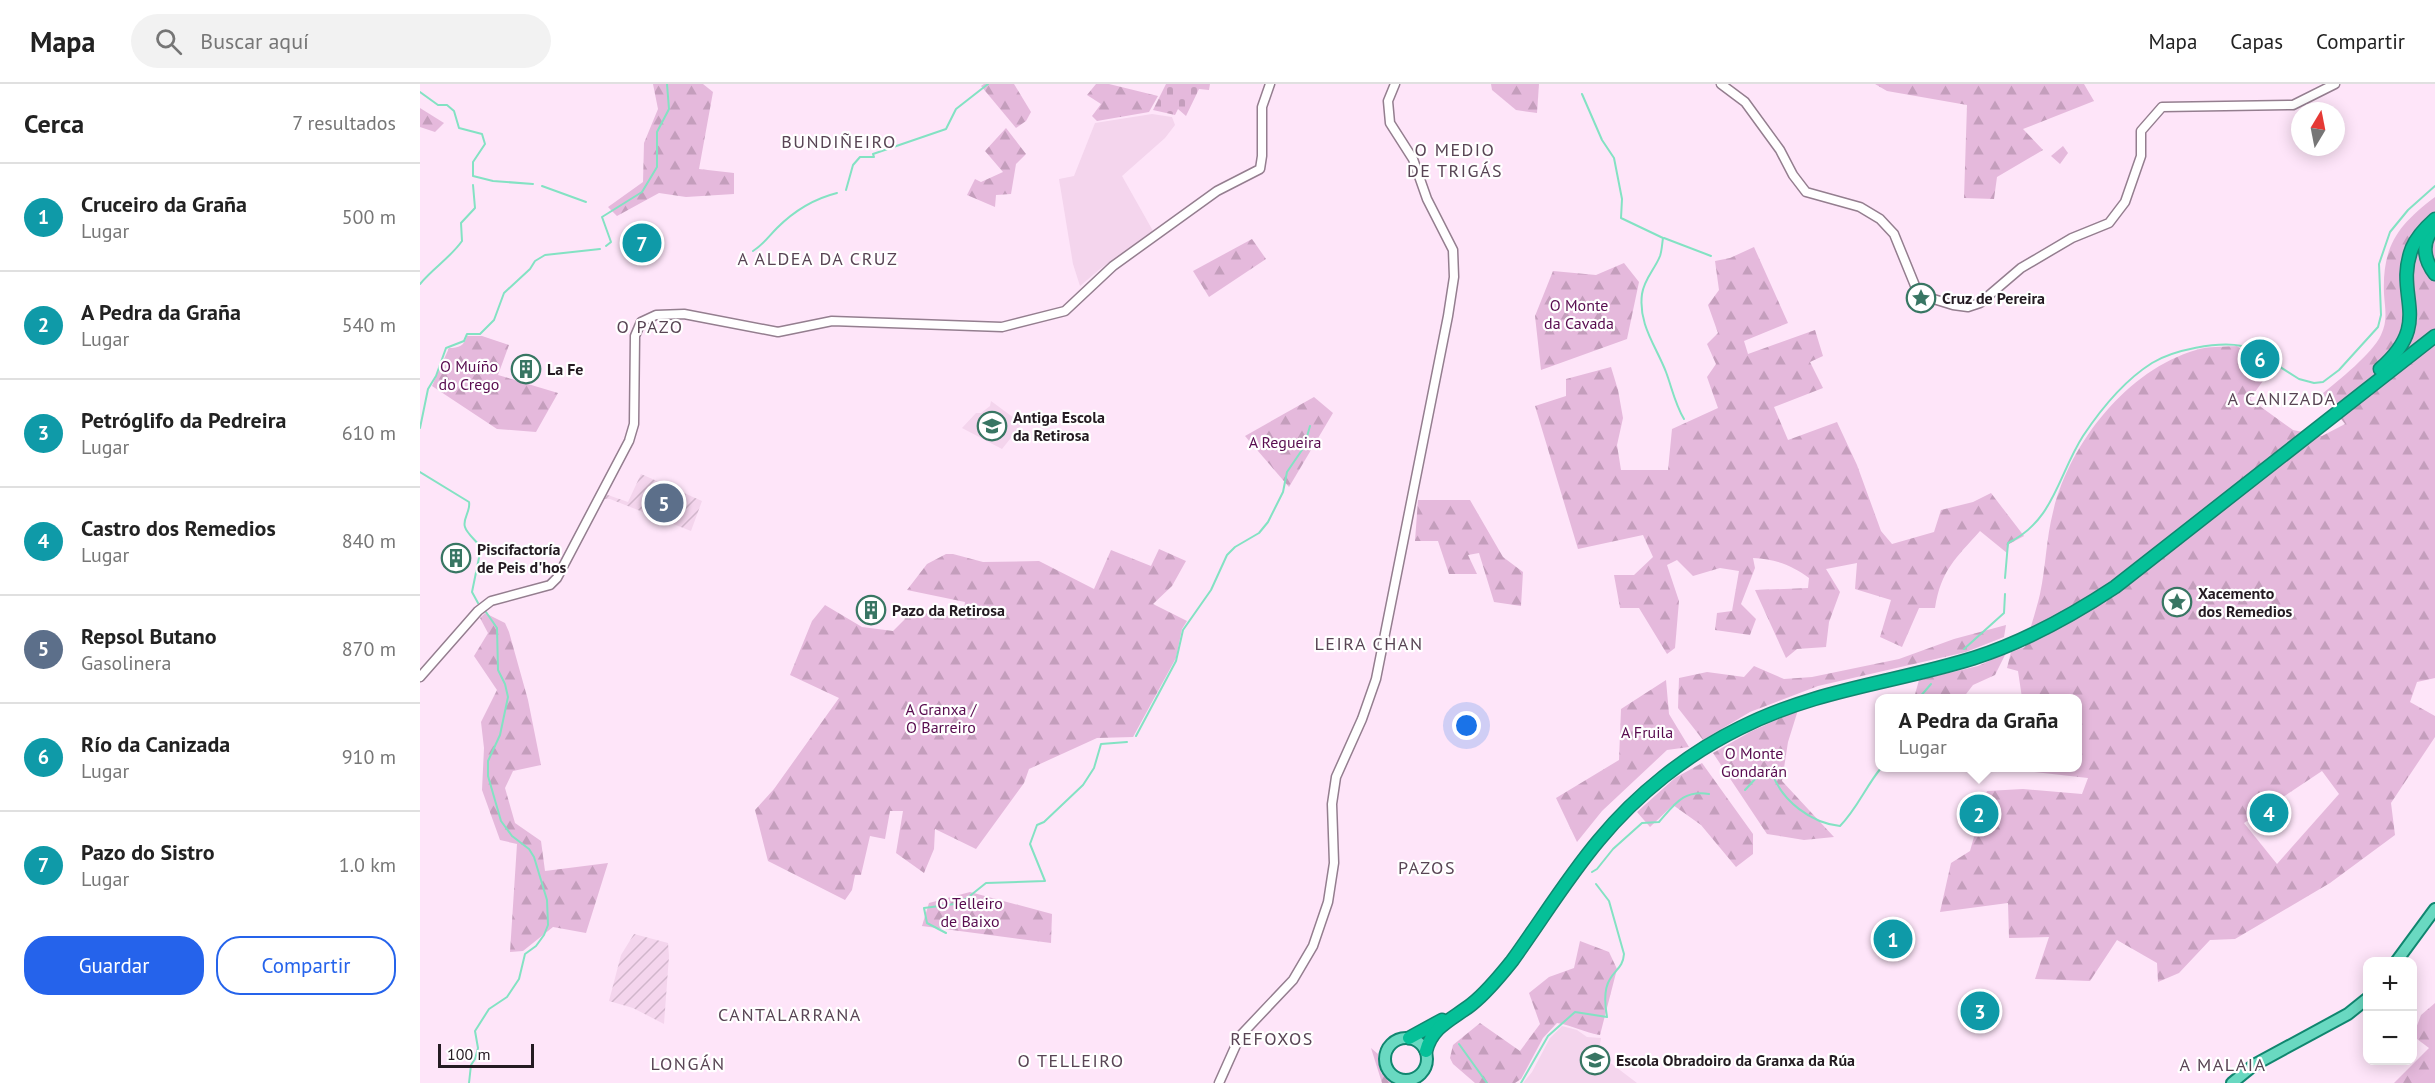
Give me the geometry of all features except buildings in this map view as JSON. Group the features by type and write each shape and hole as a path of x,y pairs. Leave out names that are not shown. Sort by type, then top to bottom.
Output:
{"highway":[{"path":"2322,424 2391,360 2404,343 2412,315 2408,262 2412,248 2423,230 2435,219"},
{"path":"2435,227 2430,233 2425,249 2429,266 2435,274"},
{"path":"1426,1051 1433,1034 1484,993 1507,967 1599,839 1641,795 1686,760 1739,728 1800,702 1974,658 2039,632 2115,587 2435,336"},
{"path":"1409,1038 1434,1022 1452,1017"}],"main road":[{"path":"2400,957 2435,909"},
{"path":"2232,1083 2254,1065 2348,1014 2363,1001"},
{"path":"1409,1038 1422,1045 1426,1051 1428,1059 1425,1069 1413,1081 1399,1081 1387,1068 1385,1054 1394,1041 1409,1038"}],"street":[{"path":"420,677 478,611 490,601 550,585 557,578 629,441 634,424 636,336 641,322 656,315 684,314 778,332 832,321 1002,327 1065,310 1113,266 1217,191 1260,169 1262,107 1270,84"},
{"path":"1219,1083 1240,1036 1293,980 1313,946 1328,902 1334,863 1332,804 1336,777 1362,719 1376,679 1448,316 1454,277 1453,250 1427,199 1413,159 1390,123 1387,113 1388,101 1395,84"},
{"path":"1721,84 1745,102 1780,150 1793,175 1806,192 1860,207 1880,219 1894,234 1916,288 1928,297 1968,307 1980,303 2021,267 2072,238 2109,224 2125,202 2132,184 2141,156 2141,131 2162,107 2294,105 2335,84"}],"shaded area":[{"path":"1152,114 1172,117 1175,125 1165,138 1122,176 1153,231 1080,286 1073,264 1059,179 1074,176 1095,123"},
{"name":"Antiga Escola da Retirosa","path":"991,401 1022,424 1002,449 962,428 976,413 981,413 990,406"},
{"path":"641,474 702,501 691,531 610,499 603,499 605,494 628,502"},
{"path":"634,934 668,943 664,1024 633,1008 609,1001 621,955"},
{"path":"1562,1026 1577,1030 1587,1037 1601,1038 1600,1044 1604,1058 1637,1083 1523,1083 1532,1072 1550,1038"}],"green space":[{"path":"653,84 703,84 713,92 699,169 734,173 734,194 686,197 659,193 617,216 608,207 643,182 644,143 658,109"},
{"path":"984,84 1014,84 1031,112 1026,121 1016,128 981,86"},
{"path":"1096,84 1109,84 1158,96 1149,112 1097,121 1092,116 1101,104 1087,95"},
{"path":"1166,84 1210,84 1209,90 1199,89 1186,116 1178,109 1175,115 1153,110"},
{"path":"1491,84 1539,84 1537,113 1516,110 1492,90"},
{"path":"1875,84 2084,84 2094,101 2023,129 2043,150 1997,177 1994,199 1964,198 1967,105 1887,91"},
{"path":"420,108 444,123 435,132 420,127"},
{"path":"1006,128 1026,154 1016,164 1011,194 996,195 995,207 967,195 975,179 981,182 1003,172 985,151"},
{"path":"2063,146 2068,153 2060,164 2051,156"},
{"path":"2435,197 2435,678 2417,682 2410,702 2435,716 2435,737 2391,803 2395,835 2330,883 2235,939 2210,940 2179,973 2158,982 2157,963 2117,940 2090,981 2035,979 2049,937 2009,938 2008,903 1940,912 1951,863 1970,851 1987,791 2023,789 2082,794 2088,778 2034,772 2082,772 2082,694 2021,694 2018,671 2007,668 2011,652 2025,647 2040,594 2053,512 2072,461 2087,436 2125,392 2147,374 2171,360 2206,348 2237,346 2270,371 2250,399 2293,430 2322,436 2345,424 2322,394 2363,358 2381,335 2385,319 2386,263 2395,238 2411,217","holes":["2322,771 2339,794 2277,864 2244,823"]},
{"path":"1252,239 1266,259 1209,297 1193,271"},
{"path":"1754,247 1788,323 1744,341 1748,354 1815,330 1823,356 1810,362 1823,388 1774,407 1788,440 1837,422 1857,465 1881,531 1892,544 1934,532 1941,510 1973,502 1991,493 2024,536 2009,544 2007,553 1980,531 1951,565 1941,584 1935,608 1919,608 1902,647 1880,637 1891,600 1855,589 1857,563 1826,569 1840,592 1829,622 1826,647 1797,649 1786,658 1755,590 1808,588 1809,578 1783,563 1753,558 1755,568 1741,604 1756,619 1750,635 1715,630 1717,613 1732,611 1739,571 1720,568 1693,576 1677,560 1667,565 1679,601 1675,648 1667,654 1639,608 1620,608 1614,575 1634,575 1653,557 1643,535 1578,549 1535,406 1566,396 1566,379 1611,367 1623,418 1617,445 1621,470 1668,470 1672,429 1718,408 1707,377 1716,364 1707,344 1718,333 1708,305 1719,290 1715,261 1730,258"},
{"name":"O Monte da Cavada","path":"1624,263 1639,282 1627,339 1541,370 1535,316 1553,271 1596,275"},
{"name":"O Muíño do Crego","path":"467,336 482,336 509,345 498,375 558,393 536,432 497,429 432,386 449,348 461,346"},
{"name":"A Regueira","path":"1314,397 1333,413 1289,487 1245,436"},
{"path":"1418,500 1470,500 1503,557 1523,572 1521,606 1494,602 1479,553 1468,555 1477,574 1449,574 1438,541 1415,541"},
{"name":"A Granxa / O Barreiro","path":"1159,549 1186,561 1172,586 1153,604 1187,621 1182,629 1176,658 1133,737 1097,738 1029,769 1024,783 976,849 935,829 934,849 924,873 896,853 903,811 890,811 885,839 870,836 861,875 855,875 852,890 845,900 768,861 755,810 774,789 839,698 790,675 812,621 825,605 862,627 893,631 905,619 901,611 963,617 965,602 907,590 927,564 946,554 983,562 1039,561 1094,589 1111,550 1151,566"},
{"path":"485,613 505,623 509,632 528,700 541,765 513,771 505,788 515,823 541,841 545,871 608,863 586,933 553,927 523,951 510,952 517,844 500,840 482,790 484,748 481,722 497,690 474,656 488,633 480,618"},
{"path":"2006,625 2004,637 1966,652 1818,686 1750,712 1703,740 1678,708 1679,678 1707,672 1744,677 1754,666 1784,679 1812,677 1899,659 1954,639"},
{"path":"2006,653 1995,675 1973,685 1966,694 1915,694 1919,680 1978,666"},
{"name":"A Fruila","path":"1666,680 1669,714 1689,747 1667,750 1602,811 1577,842 1556,798 1619,760 1621,709"},
{"name":"O Monte Gondarán","path":"1798,710 1788,742 1782,781 1834,837 1804,840 1767,834 1713,753 1750,732"},
{"path":"1702,763 1753,834 1753,854 1736,867 1701,825 1673,805 1650,827 1637,812 1675,778"},
{"name":"O Telleiro de Baixo","path":"970,892 1052,914 1051,943 922,926 929,903"},
{"path":"1580,941 1609,952 1617,969 1600,1035 1557,1023 1543,1038 1521,1079 1515,1083 1475,1083 1453,1064 1450,1058 1453,1045 1480,1023 1520,1051 1540,1024 1529,993 1549,977 1574,968"},
{"path":"2435,1003 2435,1083 2394,1083 2412,1065 2417,1065 2417,1060 2429,1048 2417,1039 2417,1026 2421,1015"},
{"path":"1371,1048 1378,1054 1381,1073 1394,1083 1382,1083"}],"waterway":[{"path":"606,246 611,242 602,217 642,192 657,167 657,132 669,109 667,84"},
{"path":"846,190 853,165 860,157 874,157 873,154 946,129 956,109 988,84"},
{"path":"420,92 438,105 447,105 454,111 459,128 482,134 485,144 473,162 473,176 493,181 533,184"},
{"path":"1582,94 1602,140 1614,158 1622,199 1621,218 1663,238 1660,256 1643,289 1641,305 1645,325 1684,419"},
{"path":"420,284 462,241 461,223 475,208 473,185"},
{"path":"542,186 586,202"},
{"path":"2250,348 2299,379 2314,383 2323,382 2339,370 2378,327 2381,315 2379,264 2390,232 2408,210 2435,186"},
{"path":"753,251 798,211 820,198 837,193"},
{"path":"1664,238 1711,256"},
{"path":"420,428 428,389 436,376 446,348 464,341 467,334 480,334 494,320 504,293 530,269 535,261 545,255 600,249"},
{"path":"2005,578 2008,543 2023,534 2045,510 2083,436 2123,386 2152,363 2172,354 2209,346 2242,346"},
{"path":"1136,736 1176,661 1183,630 1211,590 1227,555 1235,547 1259,533 1268,522 1283,492 1287,472 1304,447 1310,426"},
{"path":"420,472 469,502 465,527 481,548 472,592 478,603"},
{"path":"1964,649 2004,613 2005,594"},
{"path":"469,1083 471,1065 478,1048 475,1031 489,1009 507,997 519,979 525,954 536,946 548,925 547,900 534,857 529,849 512,836 501,821 488,776 488,761 500,735 508,697 498,670 497,628 486,612"},
{"path":"1922,694 1931,684"},
{"path":"946,933 927,923 924,908 955,904 966,899 986,883 1045,881 1030,844 1037,825 1044,822 1083,785 1094,768 1101,744 1127,742"},
{"path":"1745,790 1757,777 1772,773 1783,793 1799,809 1819,820 1840,826 1878,772"},
{"path":"1592,872 1642,823 1659,822 1675,804 1686,796 1709,794"},
{"path":"1521,1083 1548,1036 1575,1012 1607,1017 1606,988 1621,965 1624,954 1609,901 1596,884"},
{"path":"1459,1044 1487,1083"}],"place":[{"name":"Pazo do Sistro","path":"642,243"},
{"name":"Cruz de Pereira","path":"1921,298"},
{"name":"Río da Canizada","path":"2260,359"},
{"name":"La Fe","path":"526,369"},
{"name":"Antiga Escola da Retirosa","path":"992,426"},
{"name":"Repsol Butano","path":"664,503"},
{"name":"Piscifactoría de Peis d'hos","path":"456,558"},
{"name":"Xacemento dos Remedios","path":"2177,602"},
{"name":"Pazo da Retirosa","path":"871,610"},
{"name":"Castro dos Remedios","path":"2269,813"},
{"name":"A Pedra da Graña","path":"1979,814"},
{"name":"Cruceiro da Graña","path":"1893,939"},
{"name":"Petróglifo da Pedreira","path":"1980,1011"},
{"name":"Escola Obradoiro da Granxa da Rúa","path":"1595,1060"}],"district":[{"name":"BUNDIÑEIRO","path":"839,142"},
{"name":"O MEDIO DE TRIGÁS","path":"1455,160"},
{"name":"A ALDEA DA CRUZ","path":"818,259"},
{"name":"O PAZO","path":"650,327"},
{"name":"A CANIZADA","path":"2282,399"},
{"name":"LEIRA CHAN","path":"1369,644"},
{"name":"PAZOS","path":"1427,868"},
{"name":"CANTALARRANA","path":"790,1015"},
{"name":"REFOXOS","path":"1272,1039"},
{"name":"O TELLEIRO","path":"1071,1061"},
{"name":"LONGÁN","path":"688,1064"},
{"name":"A MALAIA","path":"2223,1065"}]}
